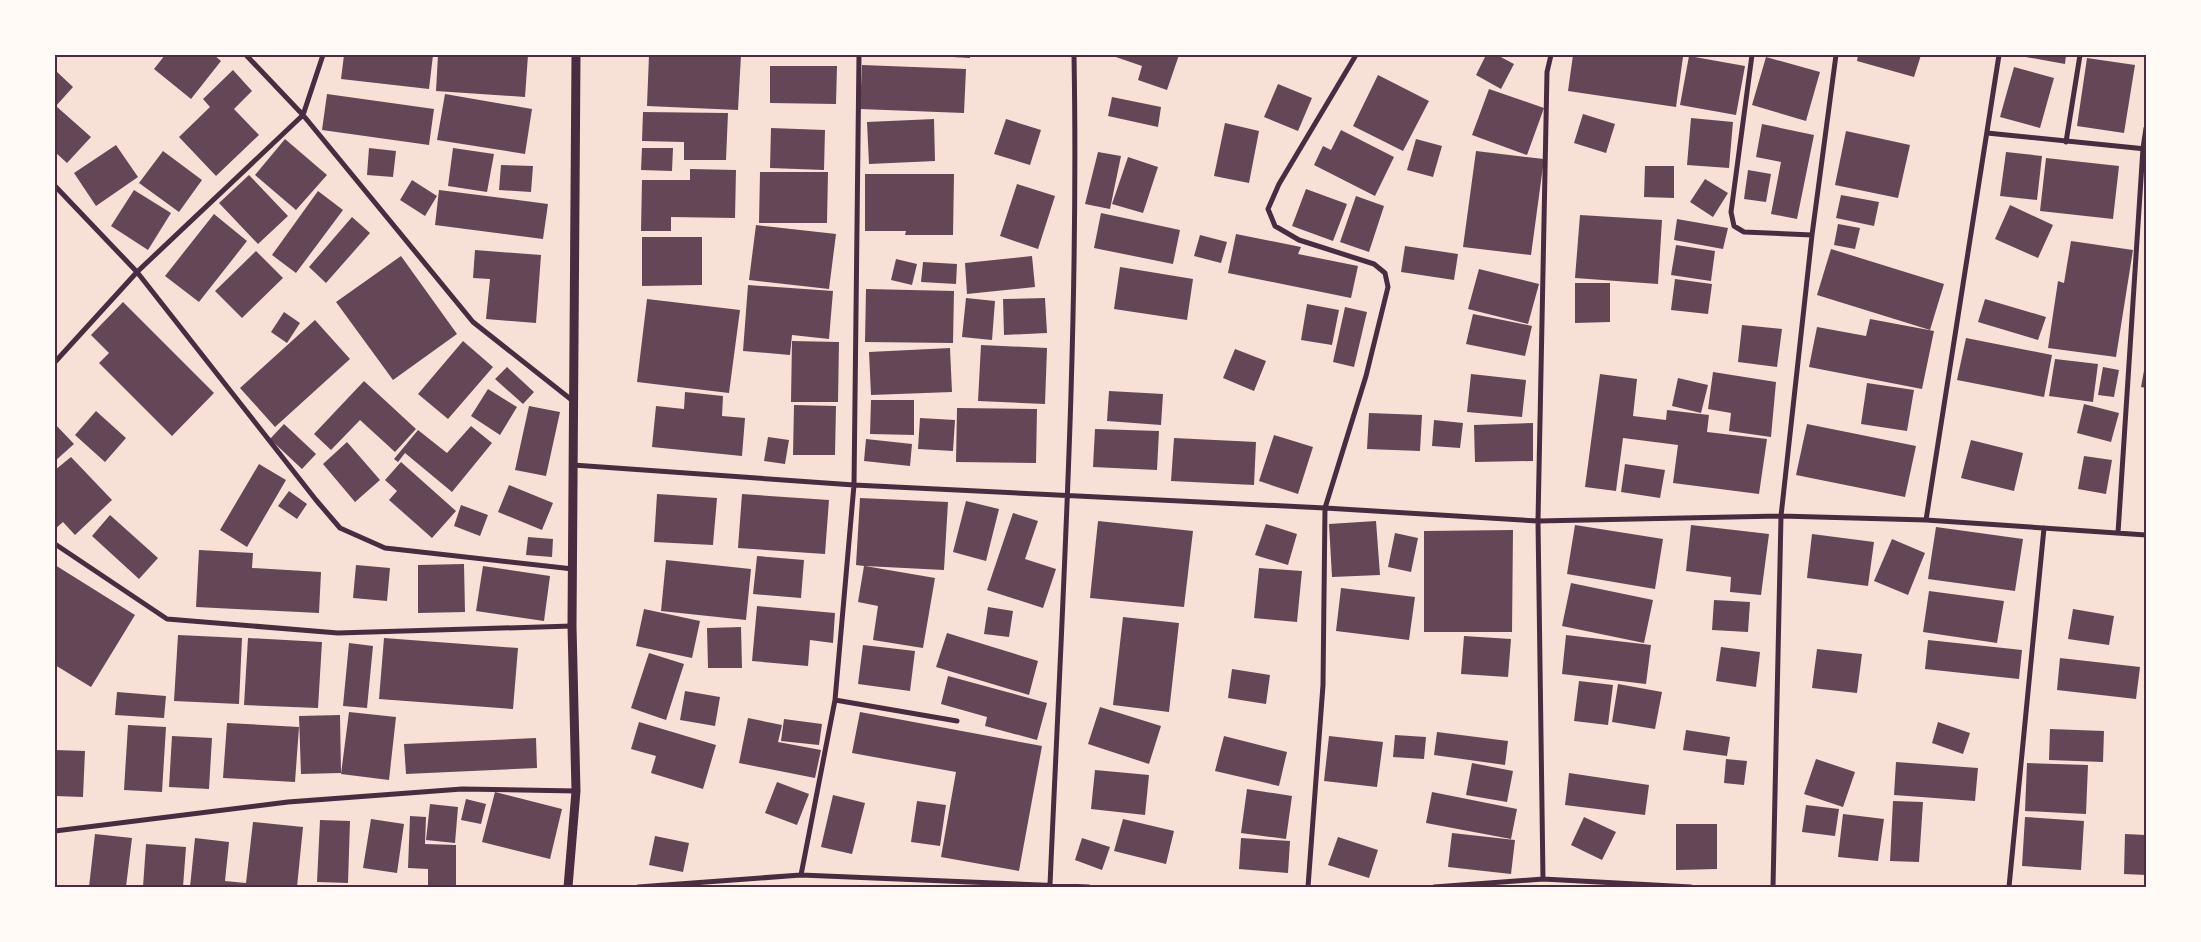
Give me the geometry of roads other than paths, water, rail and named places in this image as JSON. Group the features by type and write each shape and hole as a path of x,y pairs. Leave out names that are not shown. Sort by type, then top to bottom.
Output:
{"street":[{"path":"246,55 303,115 472,322 573,401"},
{"path":"55,362 137,272 303,115 323,55"},
{"path":"568,887 576,791 572,626 576,55"},
{"path":"801,875 835,700 854,485 859,55"},
{"path":"1050,885 1067,496 1076,173 1074,55"},
{"path":"1308,887 1323,685 1325,508 1366,376 1388,287 1384,273 1374,264 1298,240 1275,226 1268,209 1279,184 1356,55"},
{"path":"1543,879 1538,521 1547,72 1551,55"},
{"path":"1752,55 1731,212 1734,226 1744,232 1812,235"},
{"path":"1773,887 1781,516 1812,235 1836,55"},
{"path":"1926,520 1999,55"},
{"path":"2066,142 2080,55"},
{"path":"2118,533 2146,128"},
{"path":"1987,134 2144,148"},
{"path":"55,186 137,272 340,528 385,548 573,570"},
{"path":"573,465 854,485 1325,508 1538,521 1781,516 1926,520 2146,535"},
{"path":"2009,887 2044,528"},
{"path":"55,544 167,619 338,633 572,626"},
{"path":"835,700 957,721"},
{"path":"55,831 288,802 462,790 576,791"},
{"path":"638,887 801,875 1089,887"},
{"path":"1434,887 1543,879 1691,887"}]}
